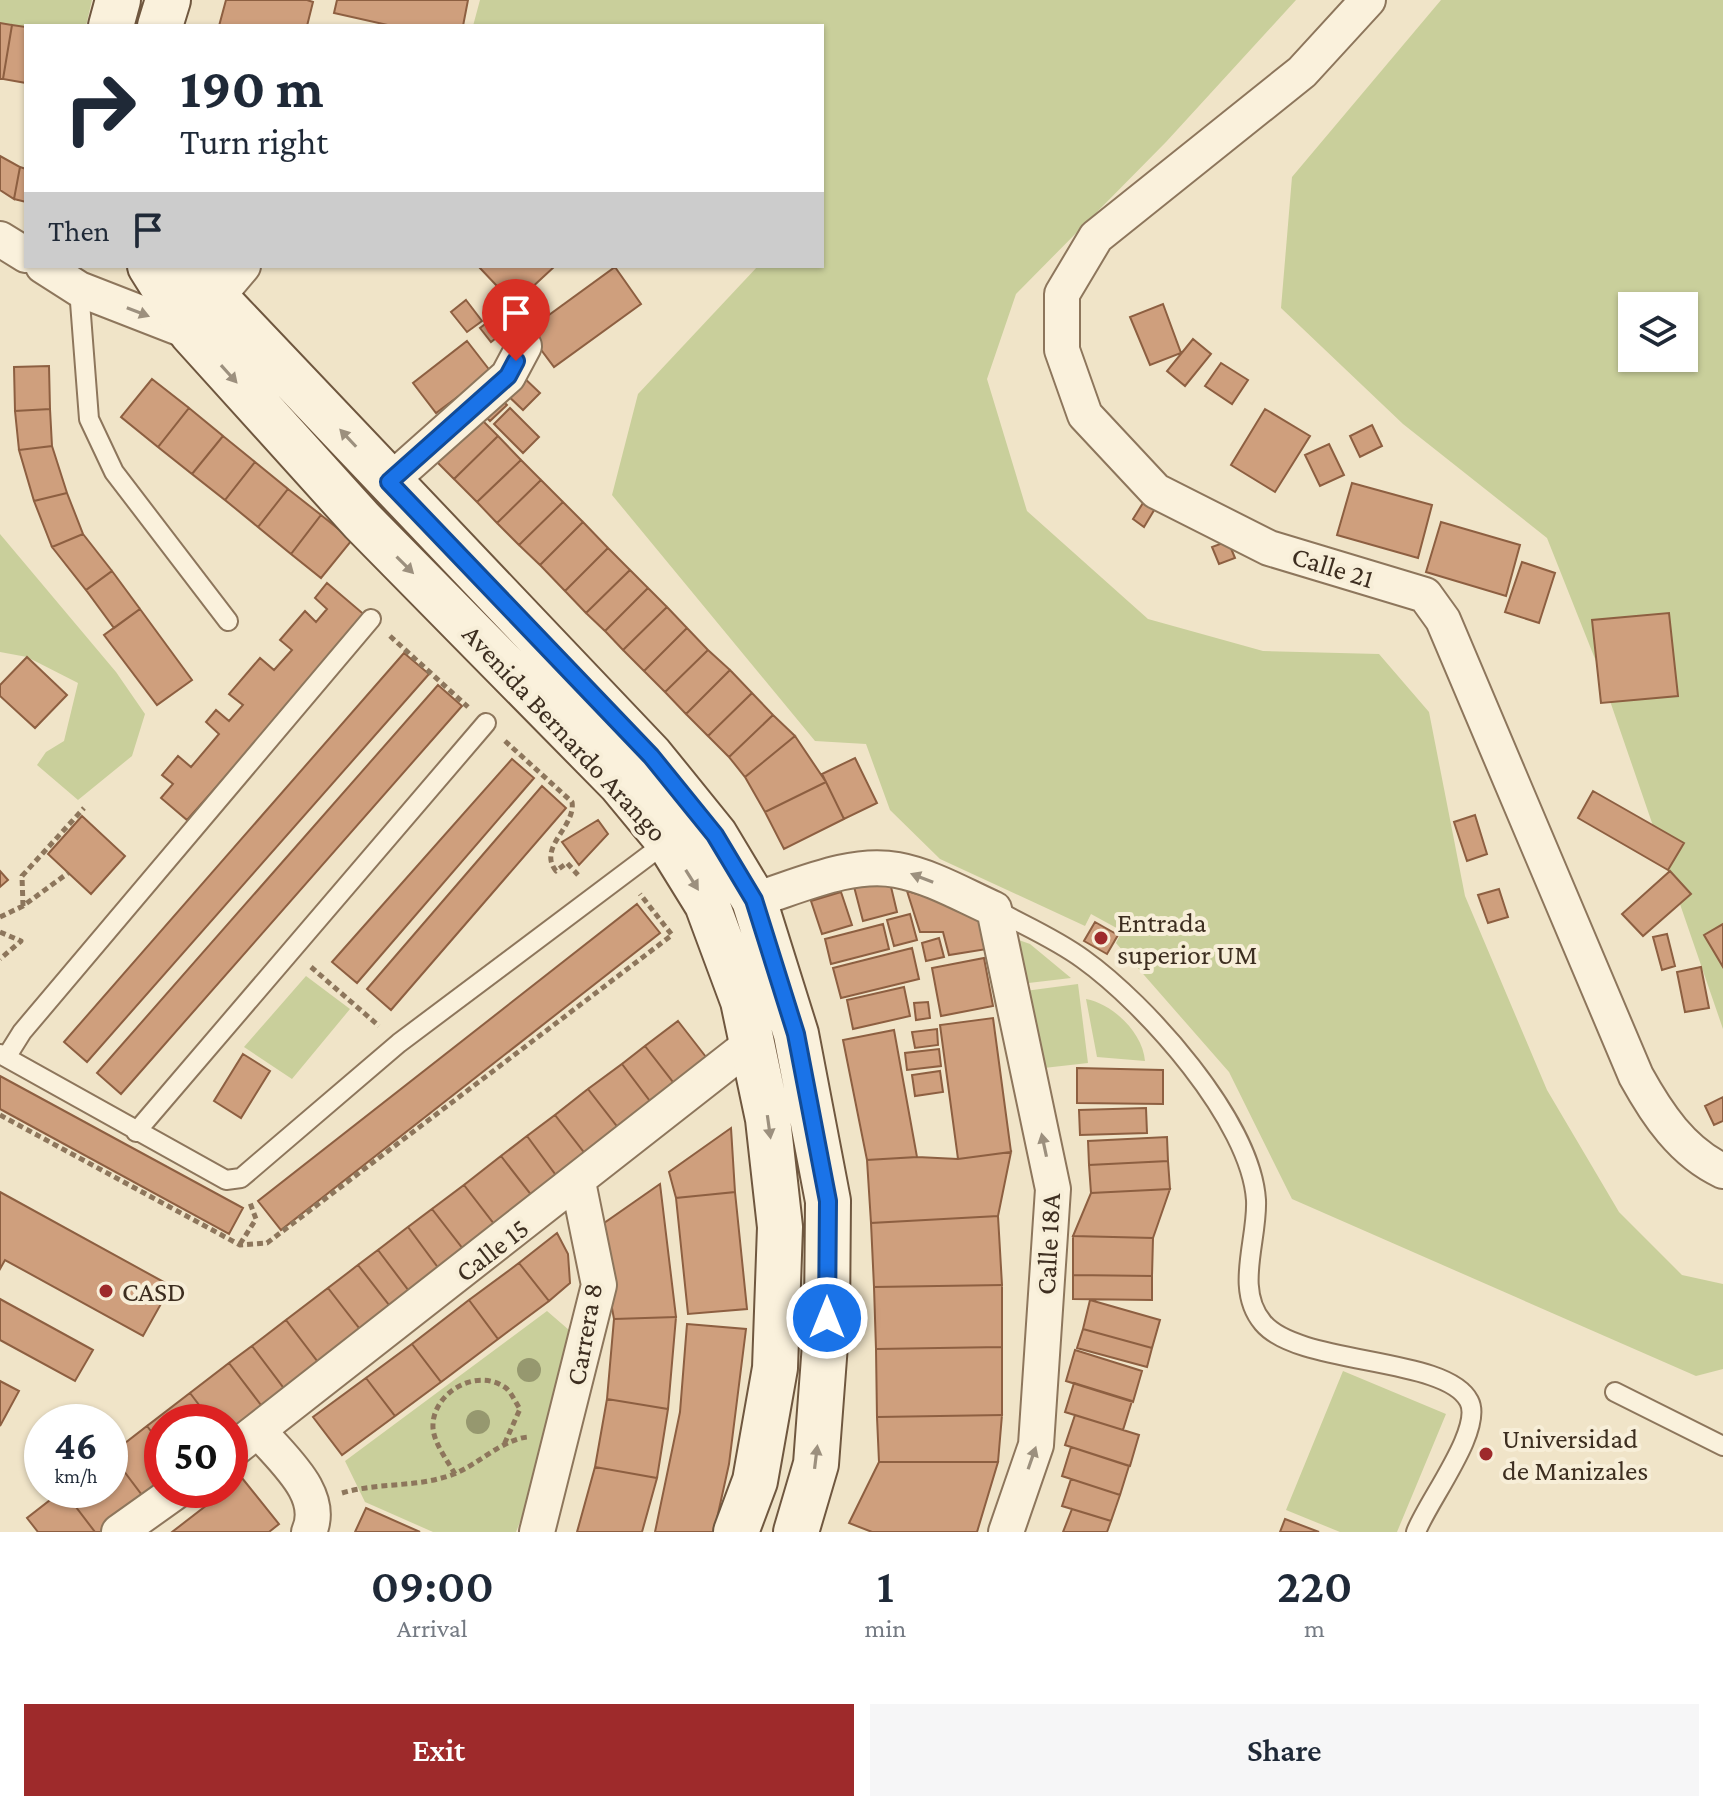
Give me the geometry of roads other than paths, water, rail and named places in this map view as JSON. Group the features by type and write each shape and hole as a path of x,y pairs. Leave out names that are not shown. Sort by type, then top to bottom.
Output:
{"main road":[{"path":"112,24 118,0"},
{"path":"161,24 168,0"},
{"name":"Avenida Bernardo Arango","path":"151,268 192,333 362,521 620,783 668,841 707,904 743,1001 768,1119 780,1227 775,1368 755,1481 736,1532"},
{"name":"Avenida Bernardo Arango","path":"219,277 389,482 651,756 715,835 754,900 796,1034 828,1201 827,1318 816,1464 796,1532"}],"street":[{"name":"Calle 21","path":"1368,0 1302,72 1096,237 1062,294 1062,350 1085,415 1156,491 1269,548 1425,595 1443,620 1636,1076 1656,1113 1683,1143 1723,1171"},
{"path":"0,239 24,254"},
{"path":"46,268 79,289 192,333"},
{"path":"389,482 508,376 524,346"},
{"path":"754,900 851,871 880,868 923,878 994,909"},
{"name":"Calle 18A","path":"994,909 1053,1189 1036,1445 1006,1532"},
{"name":"Calle 15","path":"248,1439 752,1043"},
{"name":"Carrera 8","path":"537,1532 564,1438 599,1285 578,1182"},
{"path":"259,1431 313,1518"},
{"path":"119,1532 153,1508"}],"lane":[{"path":"79,289 89,419 114,472 228,621"},
{"path":"371,619 3,1055 226,1180 241,1178 399,1043 668,841"},
{"path":"136,1132 486,723"},
{"path":"994,909 1081,958 1116,985 1145,1013 1233,1128 1245,1151 1253,1181 1256,1222 1248,1283 1250,1299 1265,1325 1297,1344 1434,1378 1463,1392 1472,1411 1468,1432 1421,1530"},
{"path":"1615,1392 1723,1446"}],"place":[{"name":"Entrada superior UM","path":"1101,938"},
{"name":"CASD","path":"106,1291"},
{"name":"Universidad de Manizales","path":"1486,1454"}]}
